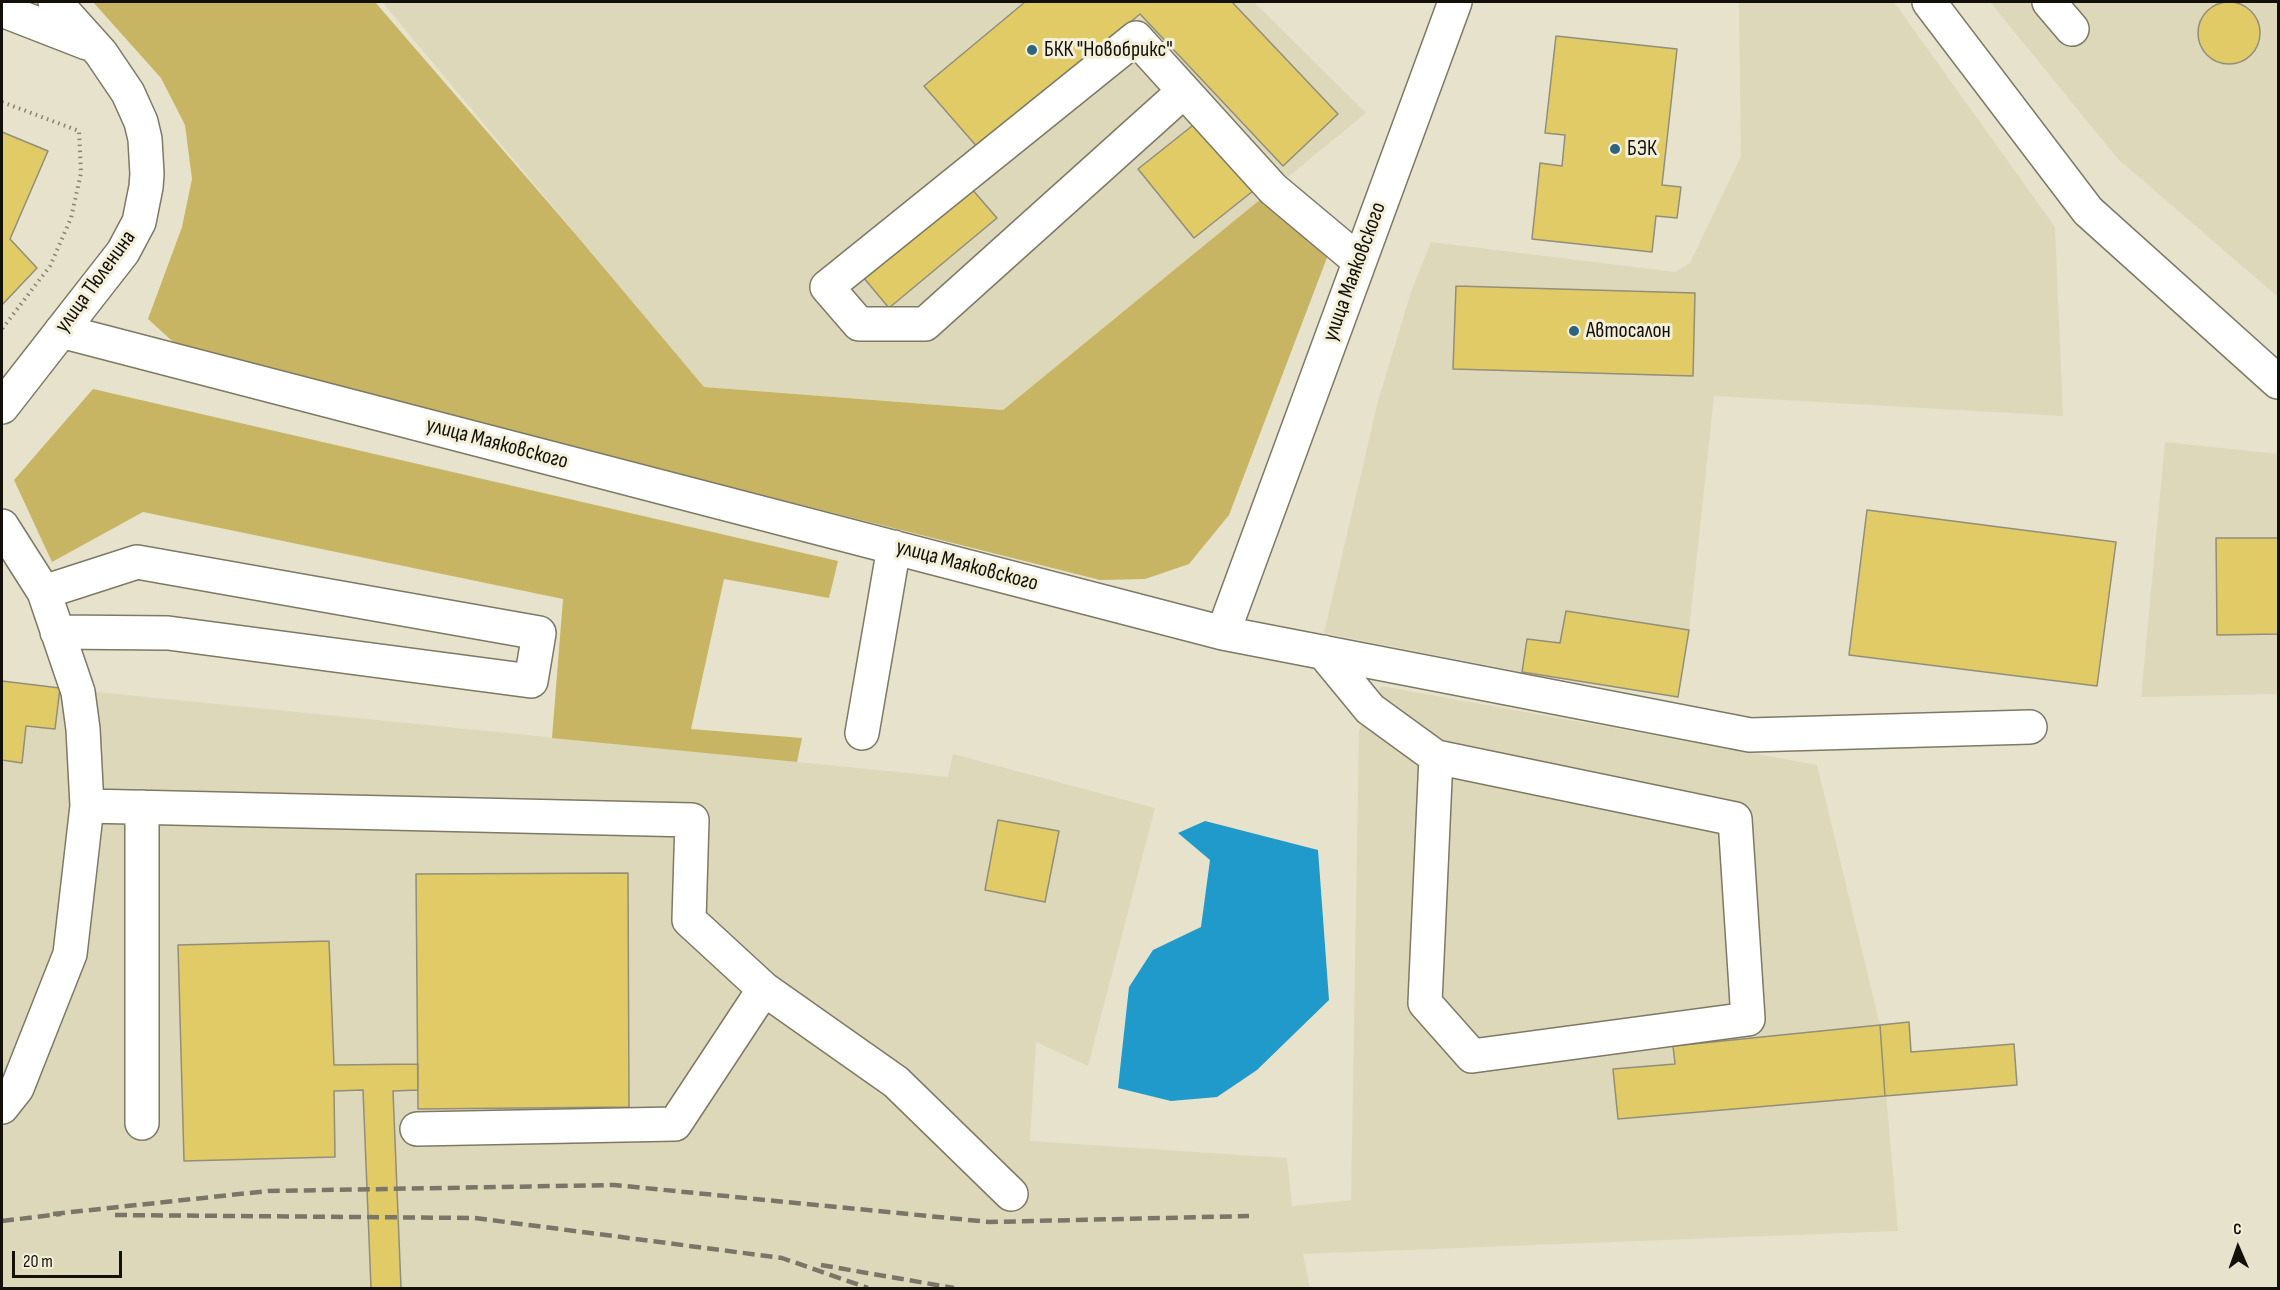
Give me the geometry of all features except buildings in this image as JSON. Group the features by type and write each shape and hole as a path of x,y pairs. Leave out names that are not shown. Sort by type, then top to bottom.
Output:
{"street":[{"name":"улица Тюленина","path":"2,406 134,235 146,187 147,159 141,122 121,80 95,46 55,2"},
{"name":"улица Маяковского","path":"61,331 1223,633 1455,2"},
{"path":"1929,2 2088,211 2278,382"},
{"path":"2049,2 2072,29"},
{"path":"2,10 95,46"},
{"path":"1183,92 925,324 859,324 827,287 1136,38 1273,189 1359,261"},
{"path":"2,526 44,592 78,692 83,729 87,806 70,954 17,1088 2,1107"},
{"path":"862,733 894,547"},
{"path":"44,592 137,562 538,633 531,681 168,633 57,632"},
{"path":"1223,633 1750,735 2030,727"},
{"path":"1323,652 1370,709 1436,757 1735,819 1748,1019 1472,1056 1425,1003 1436,757"},
{"path":"87,806 692,820 689,920 764,989 896,1082 1011,1194"},
{"path":"142,807 142,1123"},
{"path":"417,1130 675,1124 764,989"}],"path":[{"path":"2,102 79,131 81,173 71,218 50,266 2,329"}],"shaded area":[{"path":"93,2 375,2 704,387 1003,410 1262,198 1328,255 1229,515 1189,564 1145,579 1100,580 181,349 148,319 182,227 192,179 185,125 161,78"},
{"path":"382,2 1254,2 1366,113 1003,410 704,387"},
{"path":"1739,2 1894,2 2055,227 2063,416 1714,396 1689,630 1678,697 1522,672 1324,633 1378,401 1411,292 1431,242 1675,272 1690,263 1741,156"},
{"path":"1990,2 2278,2 2278,297 2118,159"},
{"path":"93,389 838,561 829,598 724,579 691,729 802,738 797,762 552,738 563,599 143,512 52,562 14,480"},
{"path":"2165,442 2278,454 2278,694 2141,697"},
{"path":"2,681 78,692 948,777 953,754 1155,808 1088,1066 1036,1042 1030,1141 1287,1158 1292,1206 1351,1200 1359,731 1381,686 1817,765 1880,1025 1898,1231 1303,1254 1310,1288 2,1288"}],"water":[{"path":"1205,821 1318,850 1329,1000 1257,1070 1217,1097 1171,1101 1118,1088 1129,987 1153,950 1201,927 1210,860 1178,833"}],"railway":[{"path":"53,1214 268,1191 614,1185 989,1222 1249,1216"},
{"path":"2,1221 61,1214"},
{"path":"115,1215 475,1218 782,1258 868,1288"},
{"path":"821,1265 954,1288"}],"place":[{"name":"БКК \"Новобрикс\"","path":"1032,50"},
{"name":"БЭК","path":"1615,149"},
{"name":"Автосалон","path":"1574,331"}]}
